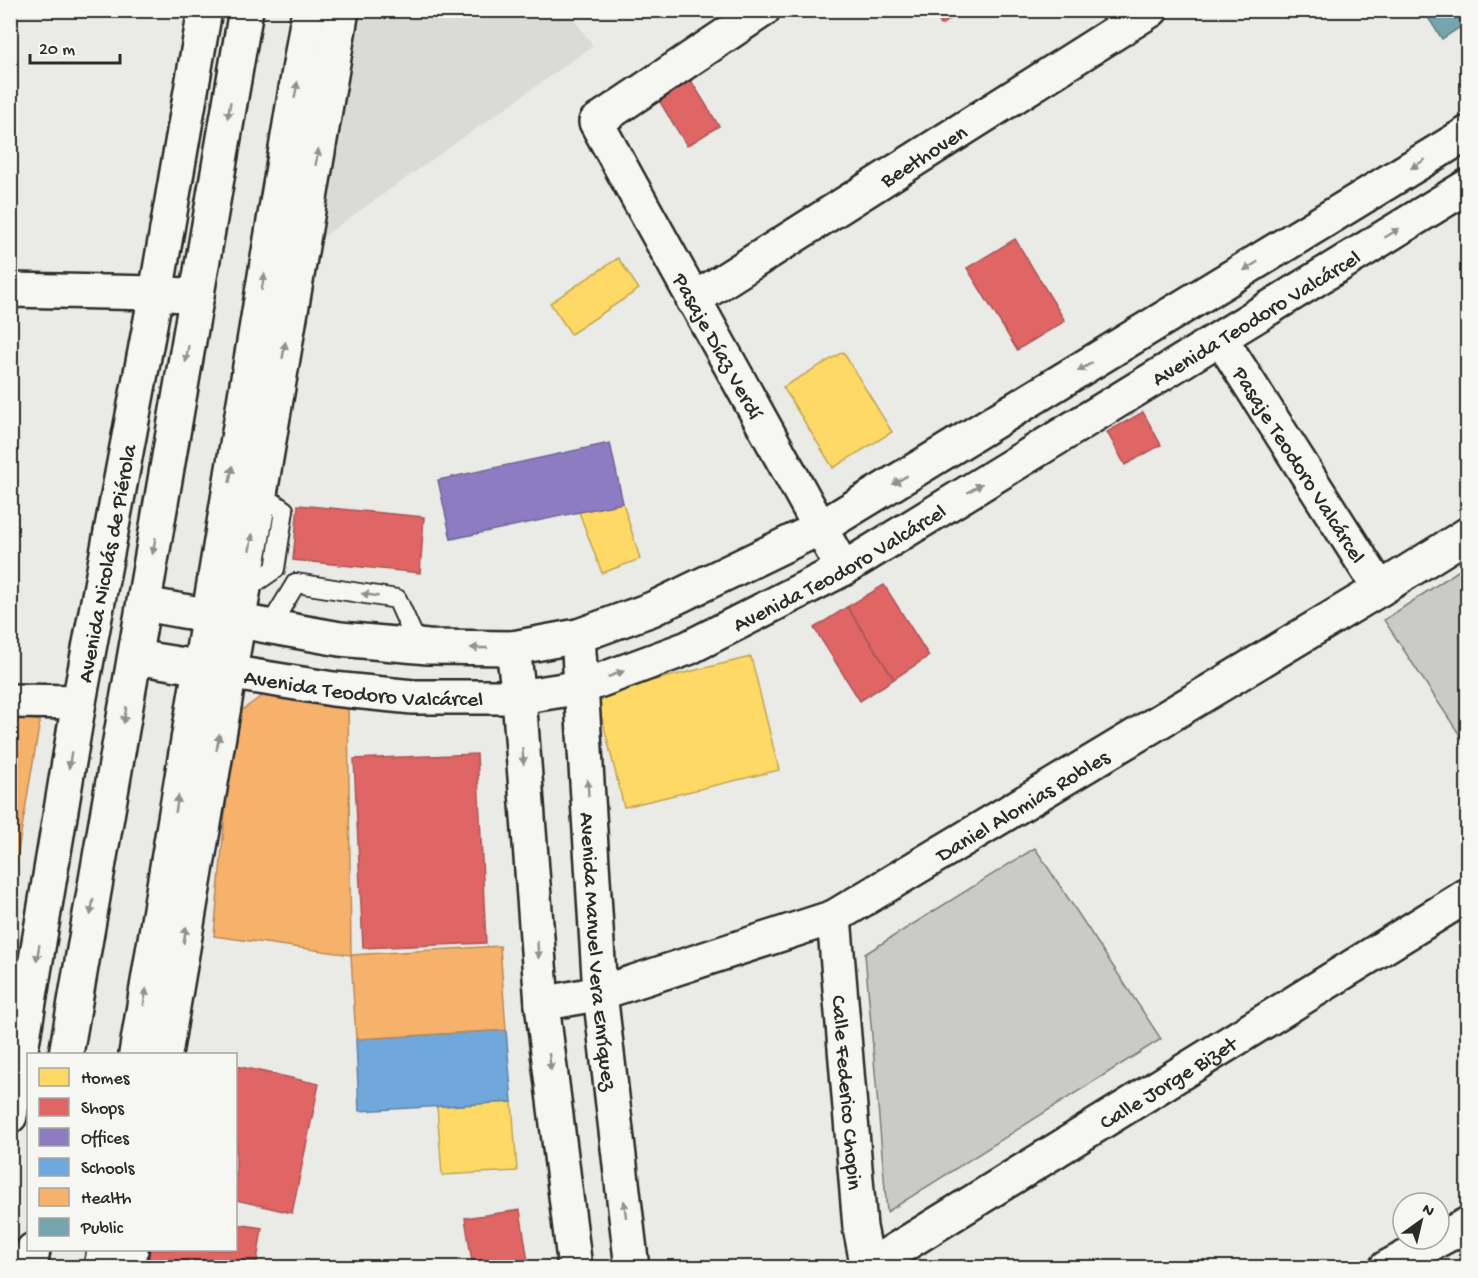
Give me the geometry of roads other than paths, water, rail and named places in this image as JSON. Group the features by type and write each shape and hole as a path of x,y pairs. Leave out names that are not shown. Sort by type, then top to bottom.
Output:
{"main road":[{"name":"Avenida Nicolás de Piérola","path":"10,1116 80,702 156,293 205,10"},
{"name":"Avenida Nicolás de Piérola","path":"66,1053 246,10"},
{"path":"230,609 309,10"},
{"path":"136,1053 214,671 260,493 342,10"},
{"name":"Pasaje Díaz Verdí","path":"763,10 596,122 843,569"},
{"name":"Beethoven","path":"693,300 1151,10"},
{"name":"Avenida Teodoro Valcárcel","path":"144,604 230,609 270,626 340,639 418,646 513,648 578,636 652,609 820,528 1467,133"},
{"name":"Avenida Teodoro Valcárcel","path":"135,657 333,689 413,697 519,697 582,687 688,648 843,569 1467,186"},
{"path":"10,290 197,296"},
{"name":"Pasaje Teodoro Valcárcel","path":"1221,339 1380,589"},
{"name":"Daniel Alomias Robles","path":"542,1004 600,993 834,917 1380,589 1467,534"},
{"name":"Avenida Manuel Vera Enríquez","path":"578,636 600,993 632,1268"},
{"path":"513,648 519,697 542,1004 575,1268"},
{"path":"165,1053 214,671"},
{"path":"10,701 80,702"},
{"name":"Calle Jorge Bizet","path":"868,1267 1467,895"},
{"name":"Calle Federico Chopin","path":"834,917 860,1227 868,1267"},
{"path":"1386,1268 1467,1224"},
{"path":"30,1268 33,1251"},
{"path":"101,1268 104,1251"},
{"path":"128,1268 131,1251"}],"lane":[{"path":"230,609 275,568 284,510 260,493"},
{"path":"275,568 296,583 397,599 418,646"},
{"path":"270,626 296,583"}]}
